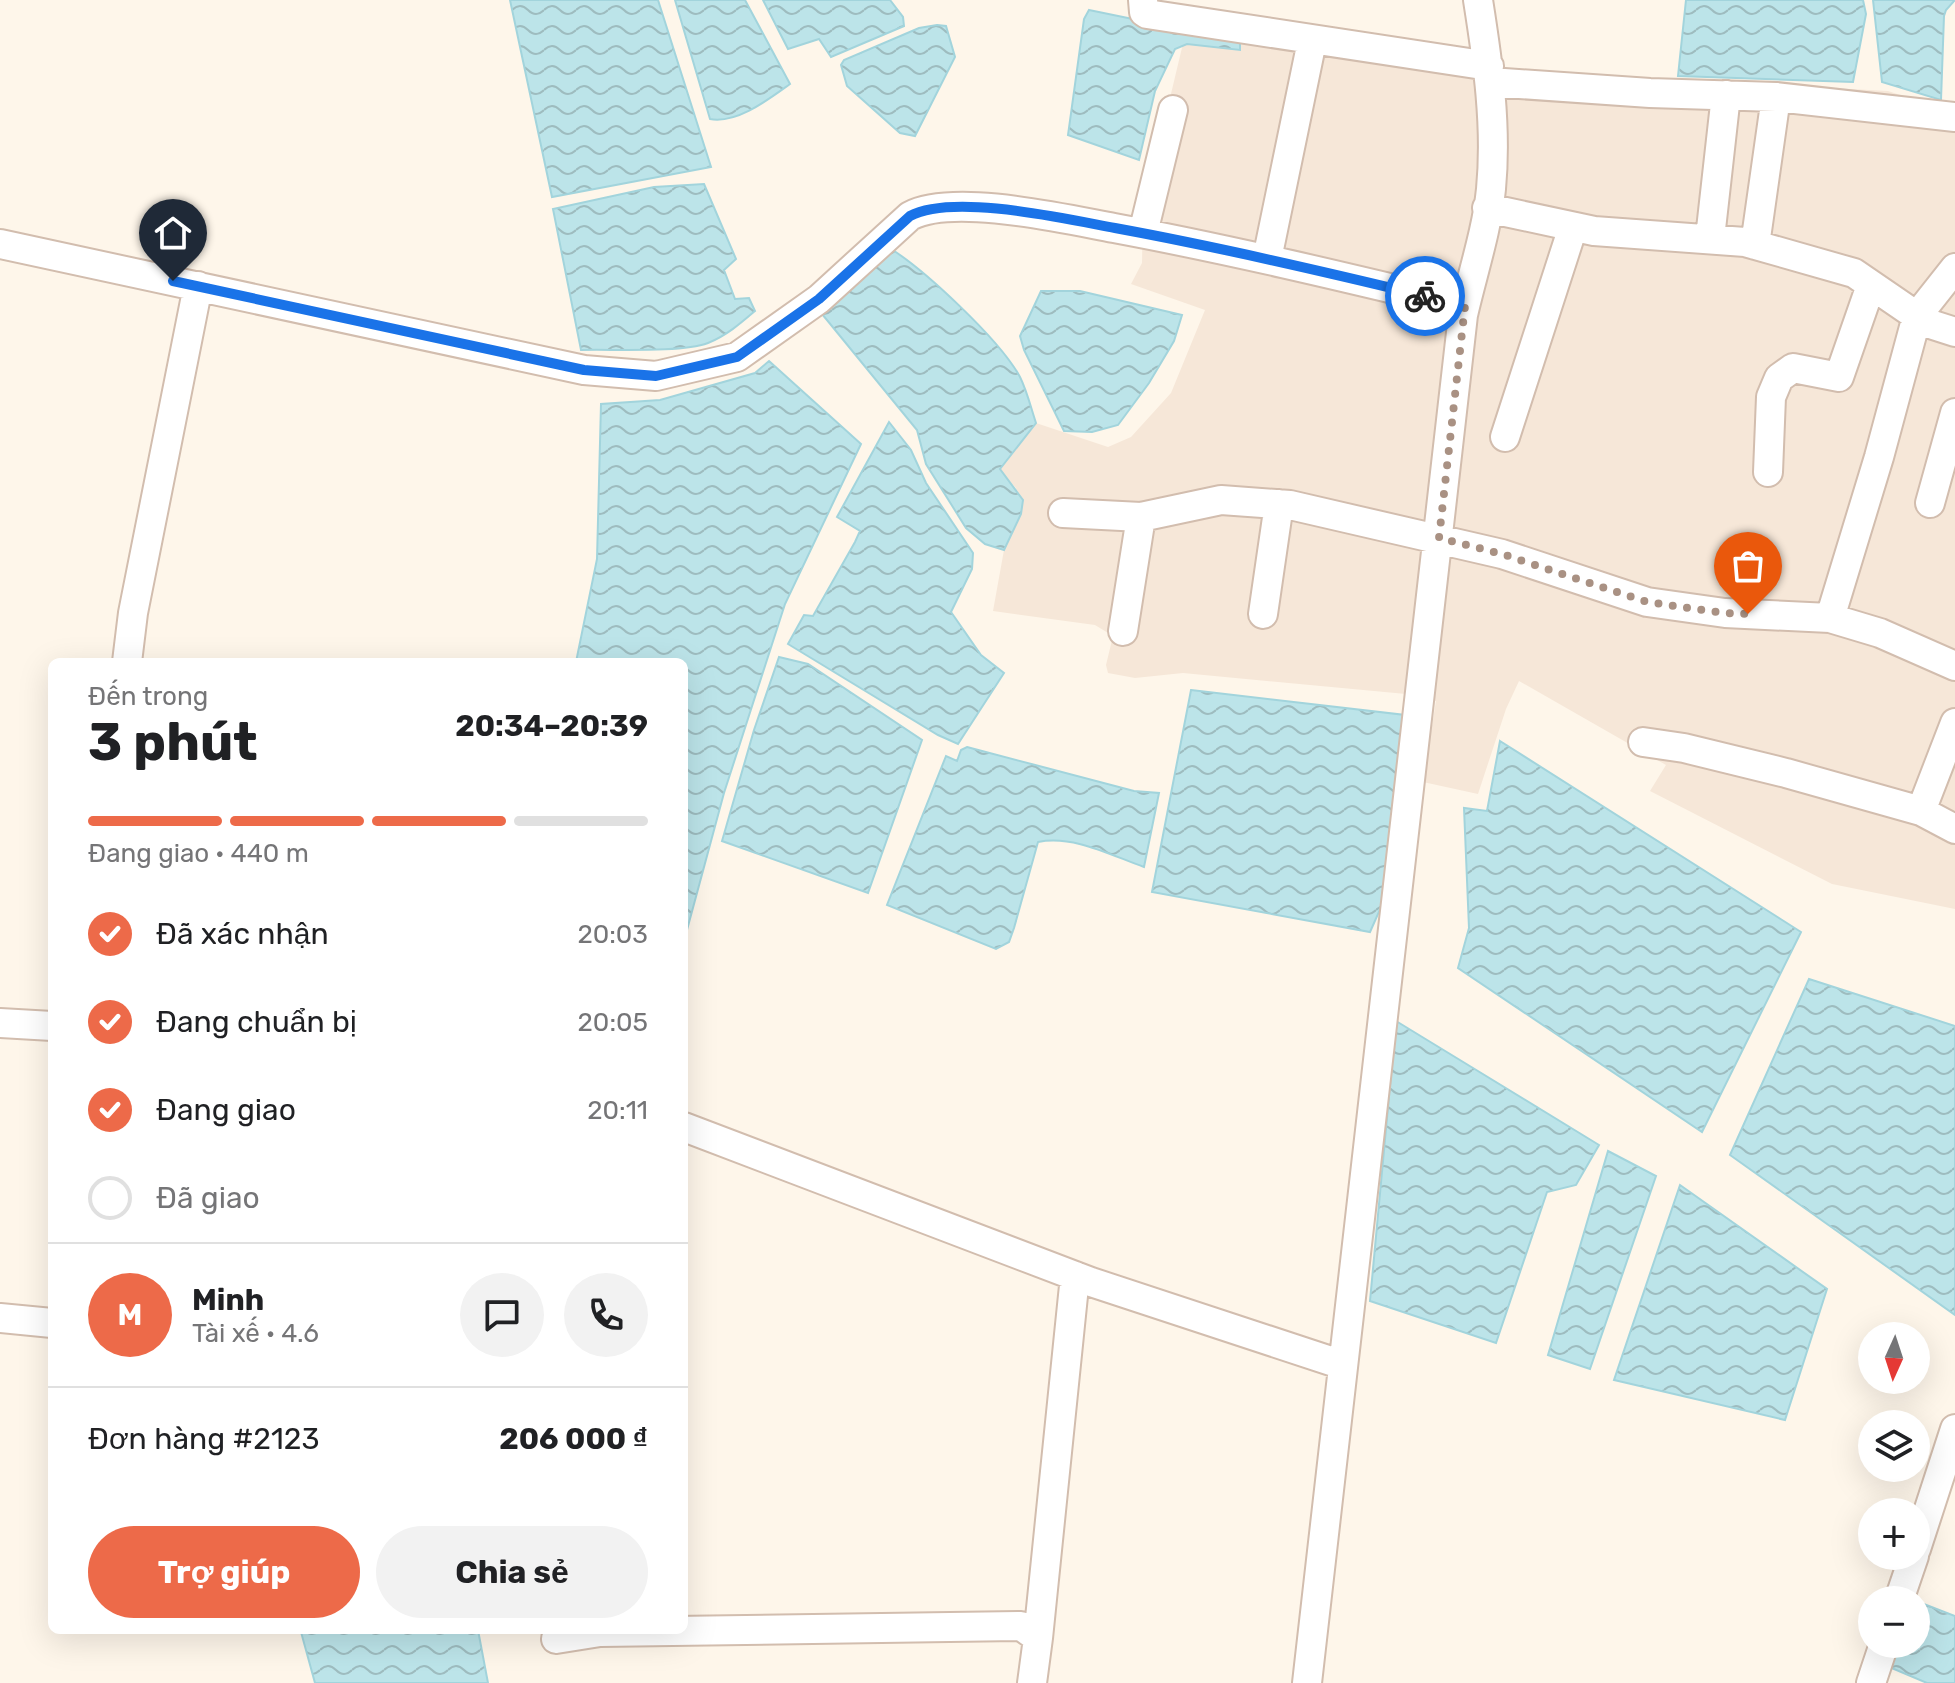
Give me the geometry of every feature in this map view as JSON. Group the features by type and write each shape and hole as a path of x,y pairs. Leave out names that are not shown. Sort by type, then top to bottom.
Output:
{"street":[{"path":"1143,0 1147,14 1489,74 1650,93 1776,97 1955,117"},
{"path":"1307,1683 1465,306 1490,192 1493,138 1489,74 1478,0"},
{"path":"1267,259 1312,41"},
{"path":"1710,238 1726,95"},
{"path":"1755,245 1776,97"},
{"path":"1143,233 1173,110"},
{"path":"0,244 584,370 656,376 737,357 819,299 910,216 921,210 961,207 1027,212 1267,259 1465,306"},
{"path":"1487,208 1594,231 1710,238 1755,245 1854,273 1927,323 1955,332"},
{"path":"1505,437 1573,227"},
{"path":"1830,618 1879,457 1917,316 1955,268"},
{"path":"1768,472 1771,397 1779,378 1793,368 1839,377 1871,285"},
{"path":"127,658 133,613 198,286"},
{"path":"1930,503 1955,413"},
{"path":"1063,513 1141,517 1221,500 1279,504 1502,554 1647,602 1725,613 1830,618 1880,633 1955,666"},
{"path":"1263,614 1279,504"},
{"path":"1123,631 1141,517"},
{"path":"1921,811 1955,723"},
{"path":"1643,742 1684,748 1758,766 1921,811 1955,829"},
{"path":"0,1023 48,1026"},
{"path":"688,1129 1075,1276 1343,1365"},
{"path":"1032,1683 1075,1276"},
{"path":"0,1318 48,1323"},
{"path":"1930,1506 1955,1429"},
{"path":"688,1631 1021,1626 1038,1638"},
{"path":"556,1639 587,1634"},
{"path":"1871,1683 1879,1658"}],"shaded area":[{"path":"1191,10 1508,71 1888,91 1955,113 1955,909 1832,884 1650,791 1666,765 1519,681 1506,709 1478,794 1423,782 1436,701 1406,694 1183,673 1135,678 1108,673 1106,665 1113,636 1095,625 993,611 1004,550 1021,514 1016,488 999,469 1036,423 1108,447 1131,437 1171,393 1205,310 1131,284 1142,263 1143,211"}],"water":[{"path":"510,0 658,0 711,167 552,197"},
{"path":"675,0 745,0 790,84 742,114 720,120 710,119"},
{"path":"763,0 890,0 903,17 904,26 831,57 819,39 788,49"},
{"path":"1686,0 1863,0 1866,14 1853,82 1678,76"},
{"path":"1873,0 1955,0 1944,16 1941,100 1882,82"},
{"path":"1089,10 1240,41 1240,50 1187,44 1175,49 1155,91 1139,160 1068,135 1084,19"},
{"path":"946,26 955,57 915,136 900,133 847,86 841,65 844,60 919,28"},
{"path":"704,184 736,259 724,270 735,299 749,298 755,311 721,337 696,346 581,350 553,209 654,187"},
{"path":"888,247 921,271 979,325 1010,362 1025,388 1036,423 1000,469 1023,500 1021,514 1004,550 985,544 966,528 926,464 917,430 822,314"},
{"path":"1041,291 1080,291 1182,315 1174,341 1149,383 1118,425 1092,432 1064,431 1020,336"},
{"path":"769,361 861,444 785,604 724,793 688,926 688,658 577,658 597,559 601,404 660,400 755,373"},
{"path":"889,422 911,450 926,483 973,553 972,569 951,612 981,655 1004,673 958,744 788,644 804,615 813,616 855,542 860,531 837,517"},
{"path":"779,657 808,664 922,740 868,893 722,841"},
{"path":"1191,690 1405,715 1382,905 1370,932 1152,892"},
{"path":"1500,741 1801,932 1702,1132 1458,968 1469,928 1464,808 1487,811"},
{"path":"967,747 1134,791 1159,793 1144,867 1078,844 1038,842 1009,942 996,949 887,905 946,756 957,761 961,750"},
{"path":"1809,979 1955,1026 1955,1315 1730,1155"},
{"path":"1396,1021 1599,1145 1576,1185 1547,1192 1496,1343 1370,1301"},
{"path":"1608,1151 1656,1176 1590,1369 1548,1355"},
{"path":"1680,1185 1827,1289 1785,1420 1614,1380"},
{"path":"1930,1606 1955,1616 1955,1683 1927,1683 1889,1667 1892,1658 1930,1658"},
{"path":"302,1634 479,1634 488,1683 315,1683"}],"way so far":[{"path":"1425,296 1465,306 1439,538 1502,554 1647,602 1748,614"}],"route":[{"path":"173,281 584,370 656,376 737,357 819,299 910,216 921,210 961,207 1027,212 1227,249 1425,296"}]}
